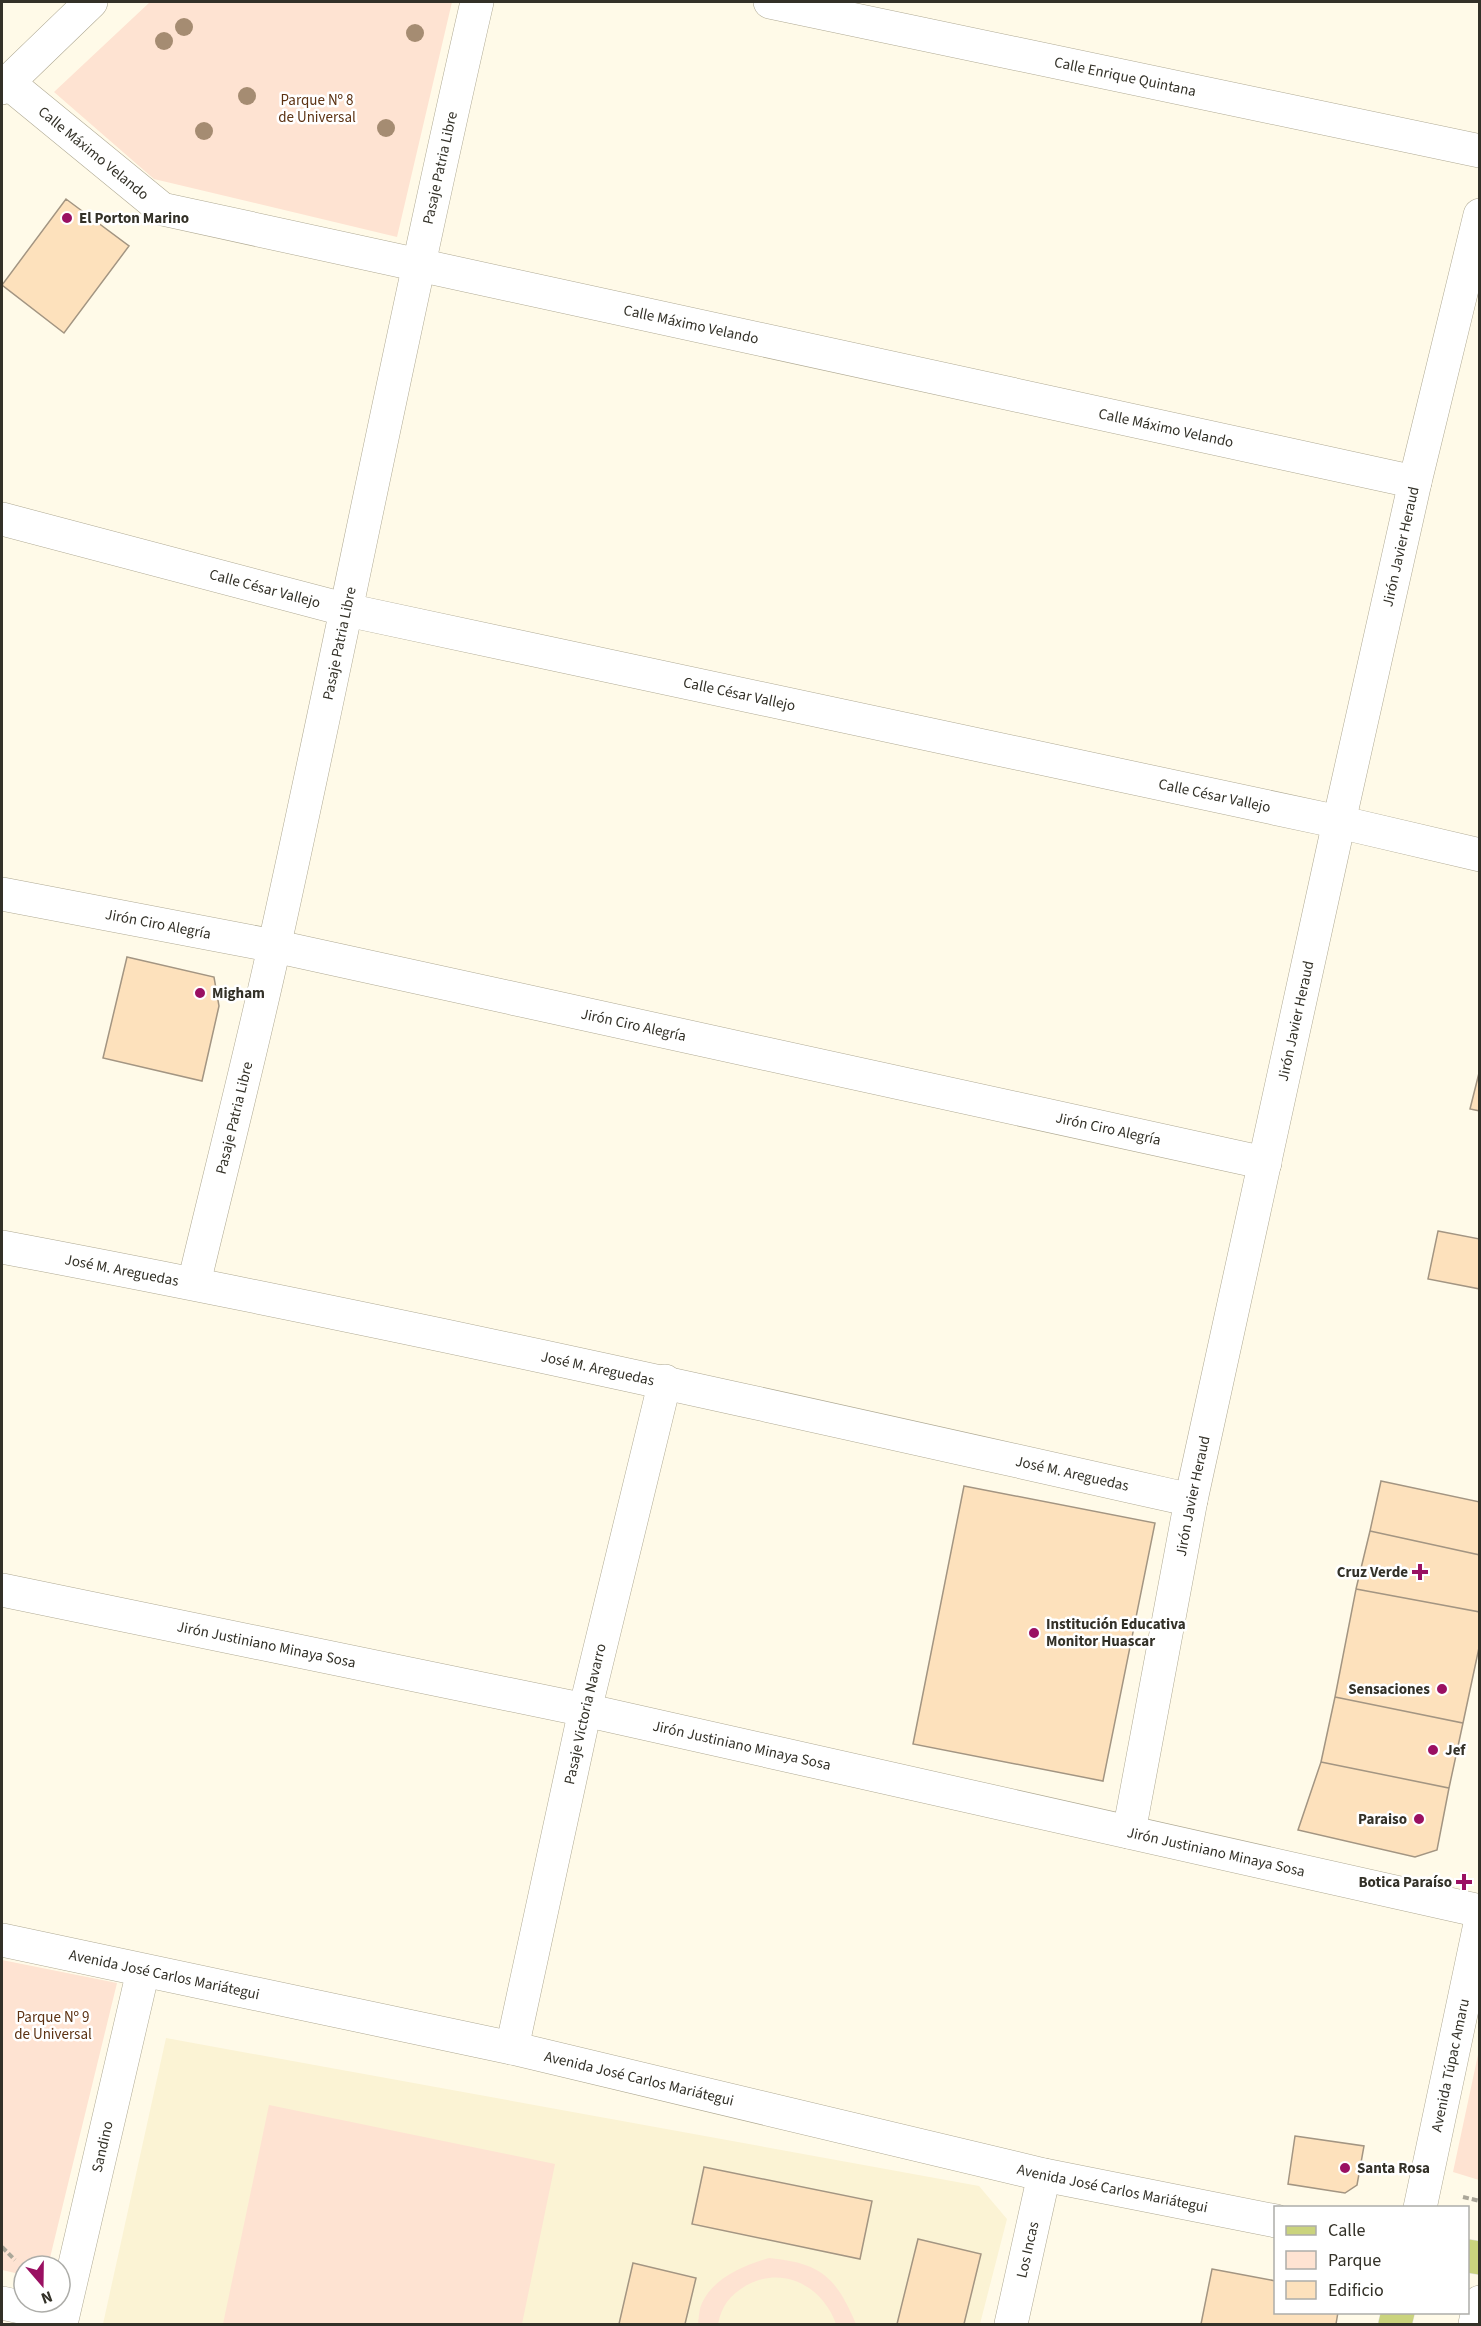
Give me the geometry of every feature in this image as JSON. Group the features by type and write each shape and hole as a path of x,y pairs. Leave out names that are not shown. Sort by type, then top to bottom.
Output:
{"street":[{"path":"4,85 91,2"},
{"name":"Pasaje Patria Libre","path":"194,1283 274,946 347,610 417,266 477,2"},
{"name":"Calle Enrique Quintana","path":"770,2 1479,151"},
{"name":"Calle Máximo Velando","path":"4,85 162,209 1415,482"},
{"name":"Jirón Javier Heraud","path":"1129,1832 1191,1500 1415,482 1479,215"},
{"name":"Calle César Vallejo","path":"2,519 347,610 1339,822 1479,855"},
{"name":"Jirón Ciro Alegría","path":"2,894 274,946 1265,1163"},
{"name":"José M. Areguedas","path":"2,1247 194,1283 665,1381 1191,1500"},
{"name":"Pasaje Victoria Navarro","path":"512,2048 585,1710 665,1381"},
{"name":"Jirón Justiniano Minaya Sosa","path":"2,1590 585,1710 1479,1911"},
{"name":"Avenida Túpac Amaru","path":"1420,2206 1479,1924"},
{"name":"Avenida José Carlos Mariátegui","path":"2,1940 512,2048 1044,2175 1274,2221"},
{"name":"Sandino","path":"62,2320 143,1971"},
{"name":"Los Incas","path":"1011,2325 1044,2175"},
{"path":"1475,2325 1479,2302"},
{"path":"2,2303 62,2320"}],"shaded area":[{"path":"166,2038 979,2186 1007,2219 980,2324 103,2324"}],"green space":[{"name":"Parque Nº 8 de Universal","path":"150,2 452,2 397,237 154,179 54,92"},
{"name":"Parque Nº 9 de Universal","path":"2,1960 117,1983 51,2254 12,2254 12,2272 2,2270"},
{"path":"1479,2050 1480,2180 1453,2172"},
{"path":"269,2105 555,2164 522,2324 223,2324"},
{"path":"769,2258 802,2264 824,2275 841,2295 856,2324 836,2324 822,2299 812,2290 801,2283 775,2277 761,2279 736,2293 724,2306 718,2324 698,2324 702,2304 715,2285 741,2268"}],"building":[{"path":"66,199 129,246 64,333 2,285"},
{"path":"127,957 214,977 219,1006 202,1081 103,1058"},
{"path":"1480,1069 1480,1111 1470,1109"},
{"path":"1438,1231 1480,1239 1480,1289 1428,1279"},
{"path":"1381,1481 1480,1502 1480,1555 1370,1531"},
{"name":"Institución Educativa Monitor Huascar","path":"964,1486 1155,1523 1103,1781 913,1744"},
{"name":"Cruz Verde","path":"1370,1531 1480,1555 1480,1612 1356,1589"},
{"path":"1356,1589 1480,1612 1480,1643 1463,1723 1335,1697"},
{"path":"1335,1697 1463,1723 1449,1788 1321,1762"},
{"path":"1321,1762 1449,1788 1437,1850 1415,1857 1298,1830"},
{"path":"1295,2136 1364,2146 1357,2185 1345,2193 1288,2184"},
{"path":"704,2167 872,2201 860,2259 692,2224"},
{"path":"918,2239 981,2254 964,2324 897,2324"},
{"path":"633,2263 696,2278 685,2324 619,2324"},
{"path":"1212,2269 1274,2281 1274,2314 1338,2314 1336,2324 1201,2324"}],"place":[{"name":"El Porton Marino","path":"67,218"},
{"name":"Migham","path":"200,993"},
{"name":"Cruz Verde","path":"1420,1572"},
{"name":"Institución Educativa Monitor Huascar","path":"1034,1633"},
{"name":"Sensaciones","path":"1442,1689"},
{"name":"Jef","path":"1433,1750"},
{"name":"Paraiso","path":"1419,1819"},
{"name":"Botica Paraíso","path":"1464,1882"},
{"name":"Santa Rosa","path":"1345,2168"}]}
